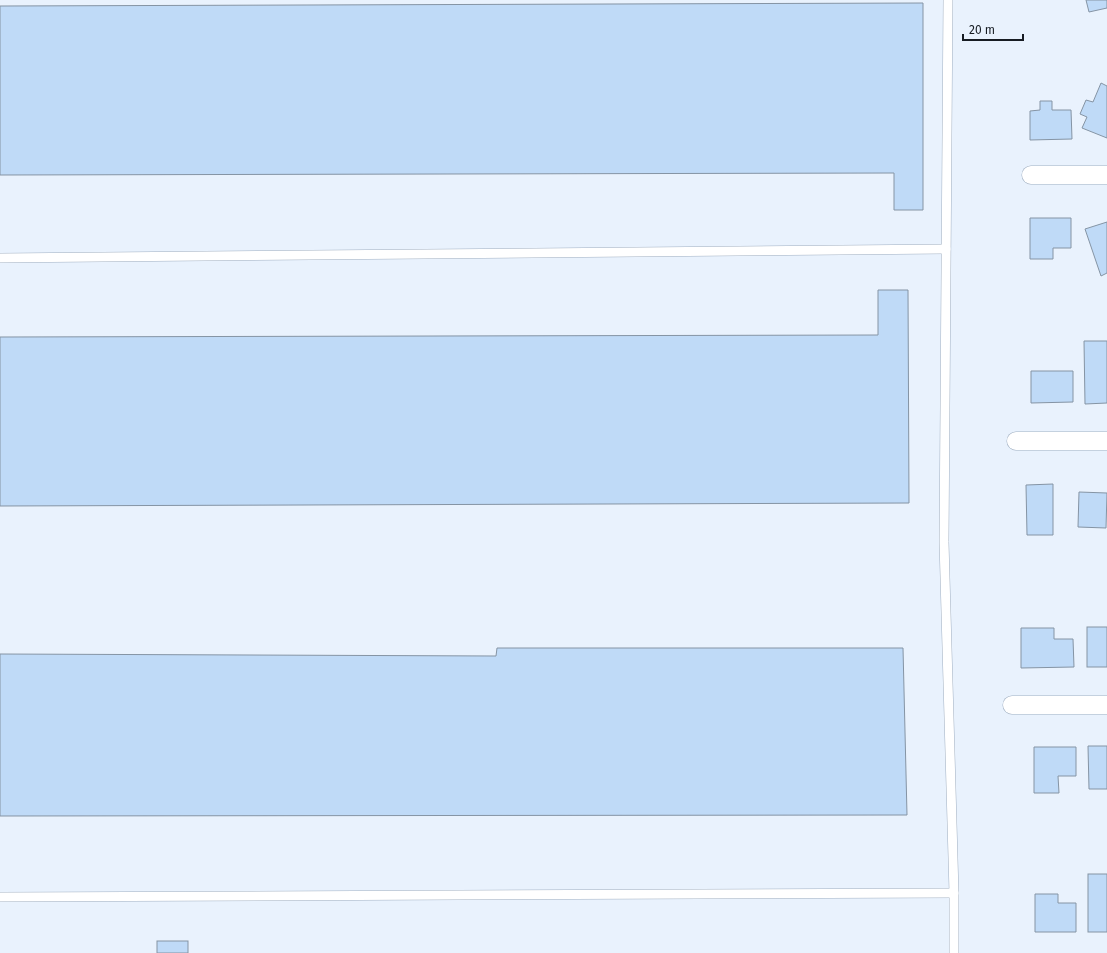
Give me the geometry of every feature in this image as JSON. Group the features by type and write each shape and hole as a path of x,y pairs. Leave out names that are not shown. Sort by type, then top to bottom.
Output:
{"street":[{"path":"1031,175 1107,175"},
{"path":"1016,441 1107,441"},
{"path":"1012,705 1107,705"}],"lane":[{"path":"948,0 944,542 954,893 954,953"},
{"path":"0,258 946,249"},
{"path":"0,897 954,893"}],"building":[{"path":"1086,0 1107,0 1107,8 1089,12"},
{"path":"923,3 923,210 894,210 894,173 0,175 0,6"},
{"path":"1101,83 1107,86 1107,138 1082,128 1087,117 1080,114 1086,100 1093,102"},
{"path":"1040,101 1052,101 1052,110 1071,110 1072,139 1030,140 1030,111 1040,110"},
{"path":"1030,218 1071,218 1071,248 1053,248 1053,259 1030,259"},
{"path":"1107,222 1107,273 1101,276 1085,229"},
{"path":"878,290 908,290 909,503 0,506 0,337 878,335"},
{"path":"1084,341 1107,341 1107,403 1085,404"},
{"path":"1031,371 1073,371 1073,402 1031,403"},
{"path":"1053,484 1053,535 1027,535 1026,485"},
{"path":"1079,492 1107,493 1106,528 1078,527"},
{"path":"1087,627 1107,627 1107,667 1087,667"},
{"path":"1021,628 1054,628 1054,639 1073,639 1074,667 1021,668"},
{"path":"497,648 903,648 907,815 0,816 0,654 496,656"},
{"path":"1088,746 1107,746 1107,789 1089,789"},
{"path":"1034,747 1076,747 1076,776 1058,776 1059,793 1034,793"},
{"path":"1088,874 1107,874 1107,932 1088,932"},
{"path":"1035,894 1058,894 1058,903 1076,903 1076,932 1035,932"},
{"path":"157,941 188,941 188,953 157,953"}]}
